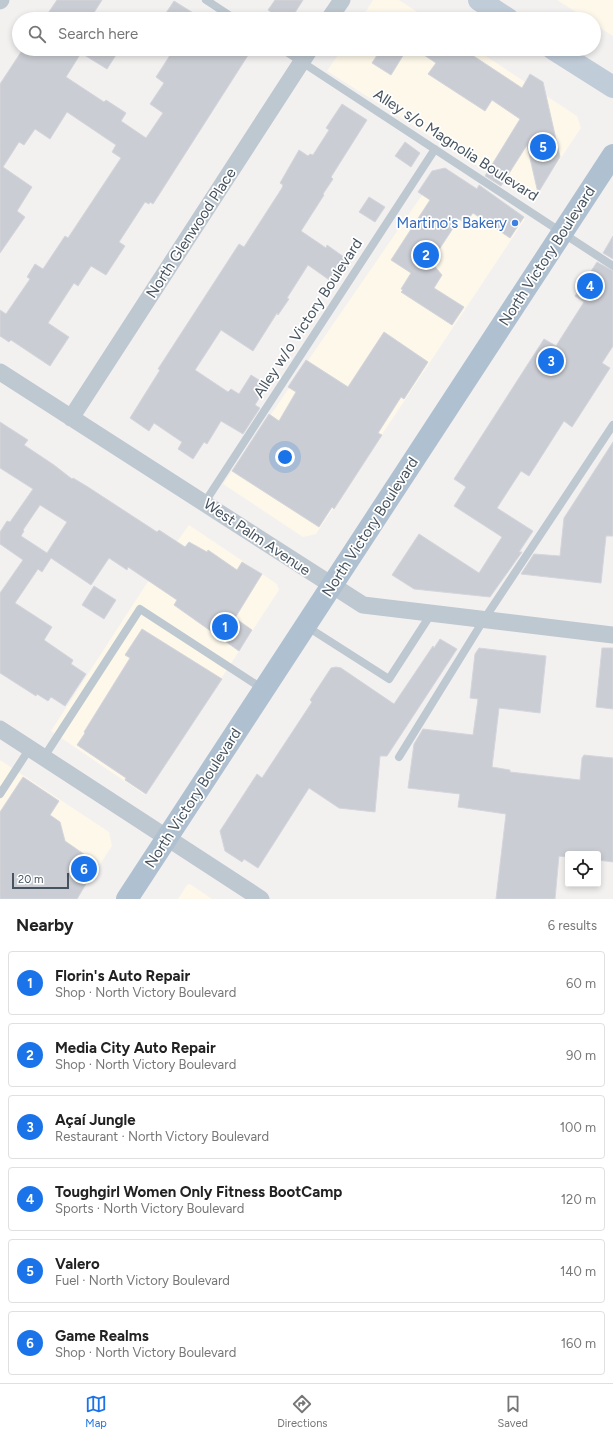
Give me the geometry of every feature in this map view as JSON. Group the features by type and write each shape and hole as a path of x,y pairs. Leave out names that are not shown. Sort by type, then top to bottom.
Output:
{"main road":[{"path":"479,0 497,12"},
{"path":"564,56 613,87"},
{"name":"North Victory Boulevard","path":"127,899 166,837 306,626 613,155"}],"street":[{"path":"334,12 342,0"},
{"name":"North Glenwood Place","path":"72,418 305,56"},
{"name":"West Palm Avenue","path":"0,372 205,502 363,605 483,621 613,635"},
{"path":"0,729 261,899"}],"lane":[{"path":"206,0 224,12"},
{"name":"Alley s/o Magnolia Boulevard","path":"307,56 435,149 613,266"},
{"name":"Alley w/o Victory Boulevard","path":"205,502 435,149"},
{"path":"399,757 483,621 613,427"},
{"path":"44,758 140,609 264,690"},
{"path":"306,626 389,679 431,614"},
{"path":"0,794 30,748"}],"shaded area":[{"path":"373,0 399,0 417,12 365,12"},
{"path":"557,0 613,0 613,36 601,28 601,12 576,12"},
{"path":"337,56 486,56 577,116 581,128 532,201 327,71"},
{"path":"440,169 525,219 316,534 303,537 223,484"},
{"path":"189,525 277,584 279,590 145,795 51,731 145,586"},
{"path":"0,760 109,832 112,846 77,899 0,899"},
{"path":"190,884 212,899 178,899 187,885"}],"building":[{"path":"57,0 102,0 94,12 49,12"},
{"path":"275,0 303,0 295,12 271,12 268,10"},
{"path":"174,1 192,12 167,12"},
{"path":"18,56 79,56 66,77 104,102 106,100 126,113 121,121 146,138 163,113 150,104 164,83 156,77 170,56 248,56 153,204 150,202 149,204 145,202 119,242 125,246 106,275 91,266 78,286 74,283 48,323 69,337 50,366 11,340 9,342 0,336 0,310 6,314 30,279 27,277 35,264 43,269 65,236 68,238 121,158 112,152 116,145 67,112 50,139 35,129 24,145 19,142 3,167 32,187 17,211 25,217 0,253 0,84"},
{"path":"86,56 115,56 107,69"},
{"path":"376,56 403,56 391,75 372,63"},
{"path":"426,56 474,56 522,88 530,74 543,82 560,157 538,193 527,145 501,186 485,176 520,119 492,100 485,111 428,74 436,63"},
{"path":"342,104 367,120 331,177 333,179 301,231 326,248 327,245 351,262 335,284 308,265 287,298 289,299 278,315 277,313 253,351 221,330 195,370 228,392 231,389 239,394 251,375 267,385 255,405 260,408 243,434 221,421 207,444 204,442 193,459 178,449 182,442 154,423 149,431 130,418 160,370 158,369 239,244 244,247 282,188 283,185 280,183 299,150 308,156 310,154 313,155 329,130 326,128"},
{"path":"405,142 420,153 411,167 395,156"},
{"path":"445,168 477,189 479,185 524,217 510,238 473,213 465,223 459,219 431,262 442,275 434,288 464,307 452,325 401,292 403,290 401,289 411,273 391,260 430,200 418,192 432,171"},
{"path":"369,197 385,207 375,222 359,212"},
{"path":"613,236 613,259 603,253"},
{"path":"597,262 613,271 613,346 602,363 610,368 572,427 564,421 529,476 521,471 497,508 533,531 519,552 522,552 490,597 414,589 392,575 419,534 479,573 502,537 454,506 466,487 454,479 544,339 556,346 584,302 575,296"},
{"path":"384,332 428,362 404,399 401,397 378,433 382,435 334,509 332,507 319,527 232,471 269,414 279,421 296,392 288,387 306,360 348,387"},
{"path":"0,422 28,440 24,445 72,479 73,478 88,487 157,532 159,530 185,547 189,542 207,552 208,550 237,570 242,562 262,574 235,618 252,630 239,651 174,605 177,600 128,567 127,570 109,558 91,585 51,558 42,572 38,569 15,603 52,627 44,640 73,660 71,664 86,674 65,706 51,697 48,701 37,694 36,696 0,673 0,593 23,560 0,544 0,532 7,521 10,522 33,489 0,468","holes":["40,505 67,522 47,553 21,536 24,531 23,530"]},
{"path":"613,442 613,536 606,536 601,583 521,574 534,554 560,556 564,518"},
{"path":"94,586 116,600 104,619 82,605"},
{"path":"142,629 222,679 146,794 125,780 126,778 77,745 130,658 125,655"},
{"path":"440,639 457,649 387,756 380,756 375,812 339,808 309,788 258,868 244,859 242,862 225,851 220,831 257,774 262,778 312,702 310,700 331,668 341,668 394,704 433,646 434,648"},
{"path":"479,648 546,656 540,713 499,708 492,767 510,770 510,772 580,780 582,758 584,755 613,758 613,862 601,860 601,851 565,851 565,857 559,856 555,899 496,899 506,814 458,807 460,794 408,788 414,744 423,729 473,735 478,699 470,698 475,654"},
{"path":"602,648 613,648 613,709 596,707"},
{"path":"23,777 59,801 50,815 60,822 65,841 98,864 77,899 0,899 0,812"}],"place":[{"name":"Valero","path":"543,147"},
{"name":"Martino's Bakery","path":"515,223"},
{"name":"Media City Auto Repair","path":"426,255"},
{"name":"Toughgirl Women Only Fitness BootCamp","path":"590,286"},
{"name":"Açaí Jungle","path":"551,361"},
{"name":"Florin's Auto Repair","path":"225,627"},
{"name":"Game Realms","path":"84,869"}]}
